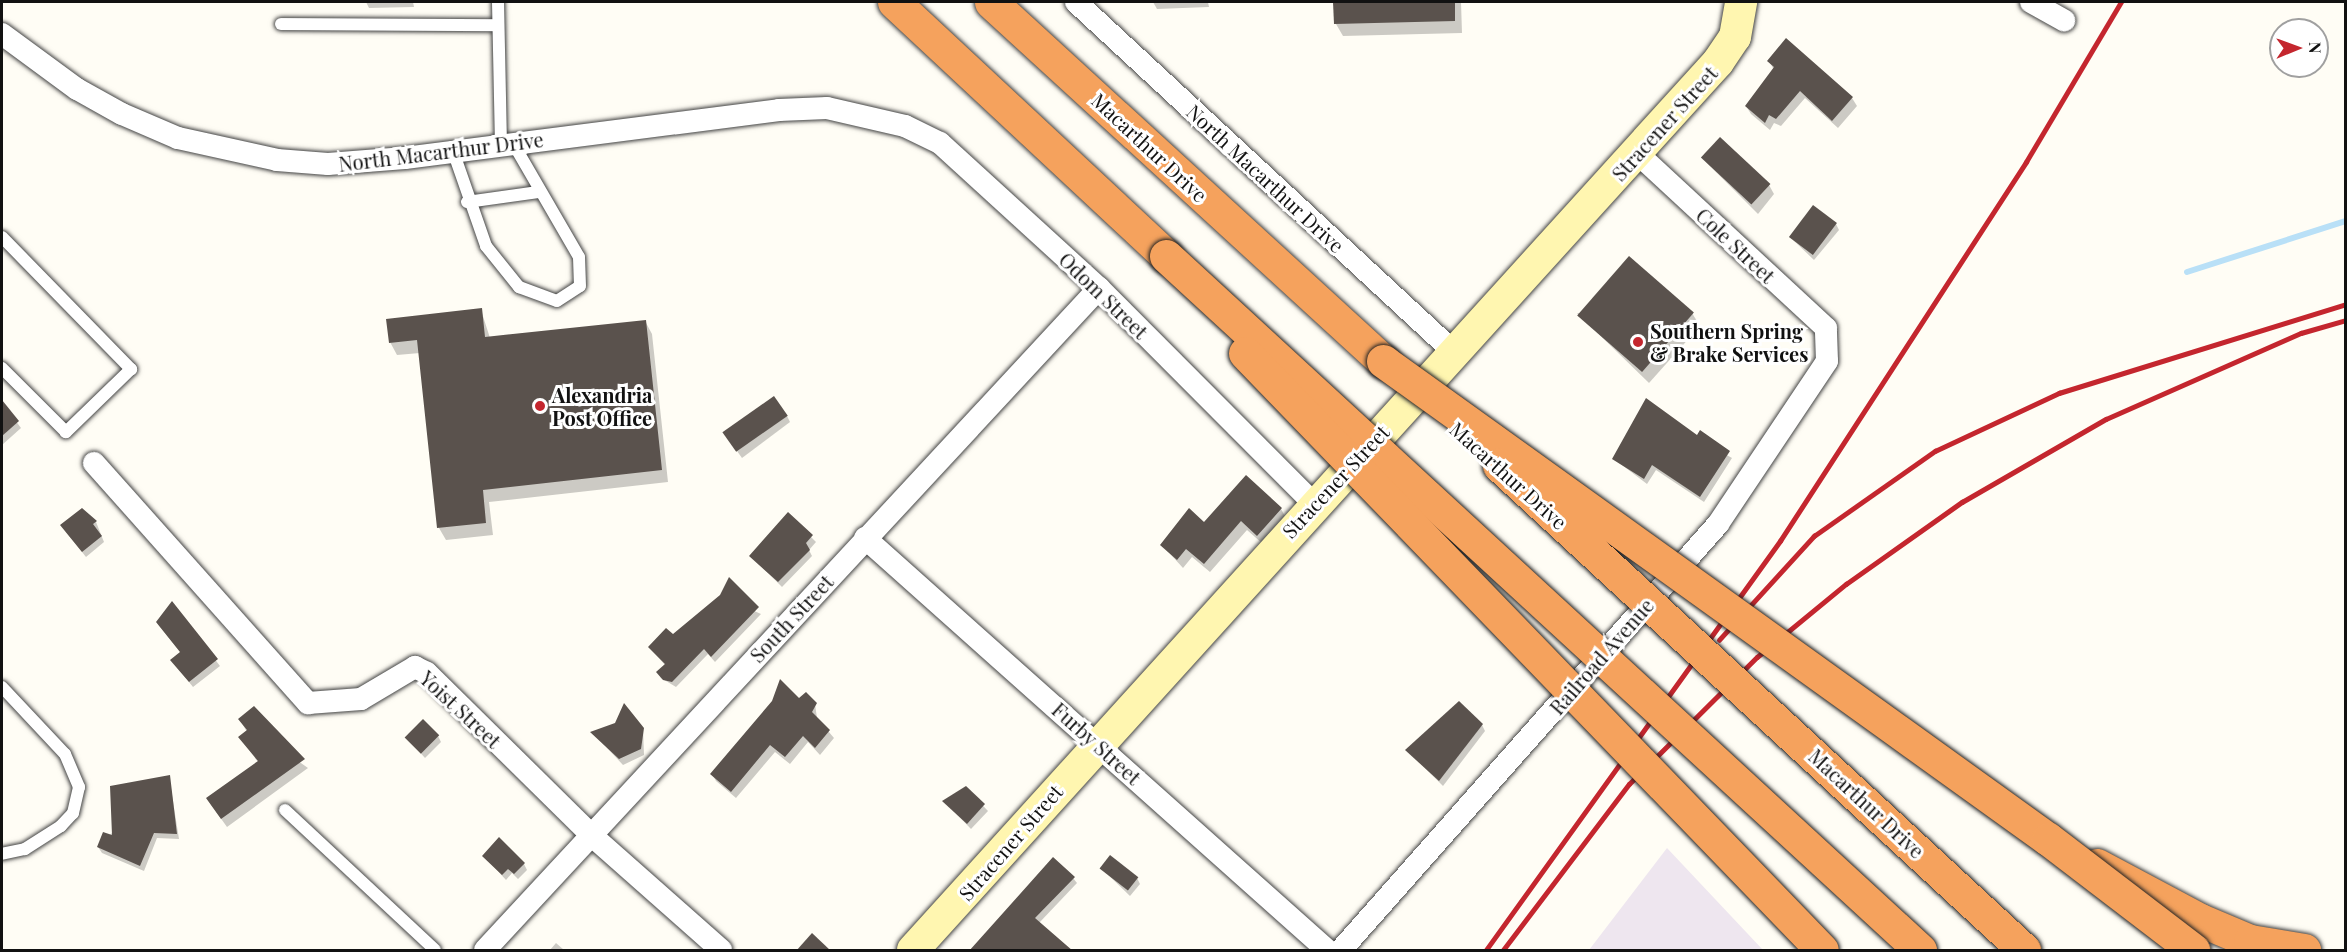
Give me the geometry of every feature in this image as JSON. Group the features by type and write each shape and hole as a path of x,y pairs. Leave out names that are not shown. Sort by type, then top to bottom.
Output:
{"highway":[{"path":"894,2 1920,951"},
{"name":"Macarthur Drive","path":"991,2 2024,951"},
{"path":"1166,256 1261,371 1822,951"},
{"path":"1383,361 2048,839 2193,951"},
{"path":"2048,839 2200,920 2250,941 2304,951"}],"street":[{"name":"North Macarthur Drive","path":"1076,2 1456,354"},
{"name":"Stracener Street","path":"913,951 1313,503 1456,354 1718,62 1735,37 1745,2"},
{"path":"2031,2 2064,20"},
{"name":"North Macarthur Drive","path":"2,34 77,90 122,114 232,153 328,164 453,152 717,114 826,108 873,117"},
{"name":"Odom Street","path":"873,117 940,144 1099,288 1313,503"},
{"name":"Cole Street","path":"1636,153 1826,328 1828,341"},
{"name":"South Street","path":"485,951 590,834 1099,288"},
{"name":"Railroad Avenue","path":"1341,951 1718,524 1827,361 1828,341"},
{"name":"Yoist Street","path":"94,463 308,703 361,699 415,667 590,834 721,951"},
{"name":"Furby Street","path":"866,538 1327,951"}],"lane":[{"path":"453,152 466,202 486,246 519,287 557,301 580,286 583,272 538,192 507,144 498,2"},
{"path":"281,24 498,25"},
{"path":"466,202 538,192"},
{"path":"2,237 131,369 66,432 2,368"},
{"path":"2,687 65,754 79,787 73,813 61,826 25,849 2,854"},
{"path":"285,810 435,951"}],"shaded area":[{"path":"1667,848 1763,950 1589,950"}],"building":[{"path":"1333,2 1455,2 1455,21 1334,24"},
{"path":"1786,38 1853,97 1832,121 1800,91 1776,119 1769,115 1765,123 1745,106 1774,67 1767,61"},
{"path":"1720,137 1770,184 1751,205 1701,157"},
{"path":"1813,205 1837,223 1813,255 1789,237"},
{"name":"Southern Spring & Brake Services","path":"1629,256 1694,312 1642,372 1577,316"},
{"name":"Alexandria Post Office","path":"482,308 485,337 646,320 662,470 483,490 486,523 437,528 417,340 389,343 386,319"},
{"path":"774,396 788,416 736,452 722,432"},
{"path":"1646,398 1697,435 1700,430 1730,451 1700,497 1652,465 1644,479 1612,459"},
{"path":"2,400 19,421 2,436"},
{"path":"1246,475 1282,508 1257,536 1241,521 1204,564 1186,549 1177,560 1160,545 1189,508 1204,522"},
{"path":"82,508 97,521 93,524 102,536 82,552 60,525"},
{"path":"788,512 813,535 806,543 810,550 778,582 749,556"},
{"path":"729,577 759,607 711,657 704,649 672,682 663,680 656,672 665,664 648,647 666,628 673,634 720,595"},
{"path":"172,601 218,659 189,682 170,660 180,652 156,622"},
{"path":"780,679 799,698 806,692 817,703 812,712 830,730 815,748 803,736 785,757 770,745 731,792 710,774 772,701"},
{"path":"1459,701 1483,724 1439,781 1405,750"},
{"path":"624,703 644,728 641,749 619,759 590,732 615,723"},
{"path":"254,706 305,759 221,819 206,798 258,761 238,737 247,730 238,719"},
{"path":"423,719 439,735 421,754 405,737"},
{"path":"170,775 177,834 154,833 140,866 97,847 103,832 112,835 110,786"},
{"path":"966,786 985,804 967,824 942,801"},
{"path":"499,837 525,863 514,874 508,869 502,875 482,856"},
{"path":"1110,855 1138,877 1128,891 1100,868"},
{"path":"1053,857 1075,877 1035,918 1073,951 969,951"},
{"path":"812,933 831,951 796,951"}],"waterway":[{"path":"2187,272 2346,221"}],"railway":[{"path":"1486,950 1780,541 2026,162 2121,2"},
{"path":"1719,640 1814,536 1935,451 2059,393 2346,304"},
{"path":"1503,950 1629,784 1757,657 1846,584 1962,502 2106,419 2301,333 2346,320"}],"place":[{"name":"Southern Spring & Brake Services","path":"1638,342"},
{"name":"Alexandria Post Office","path":"540,406"}]}
